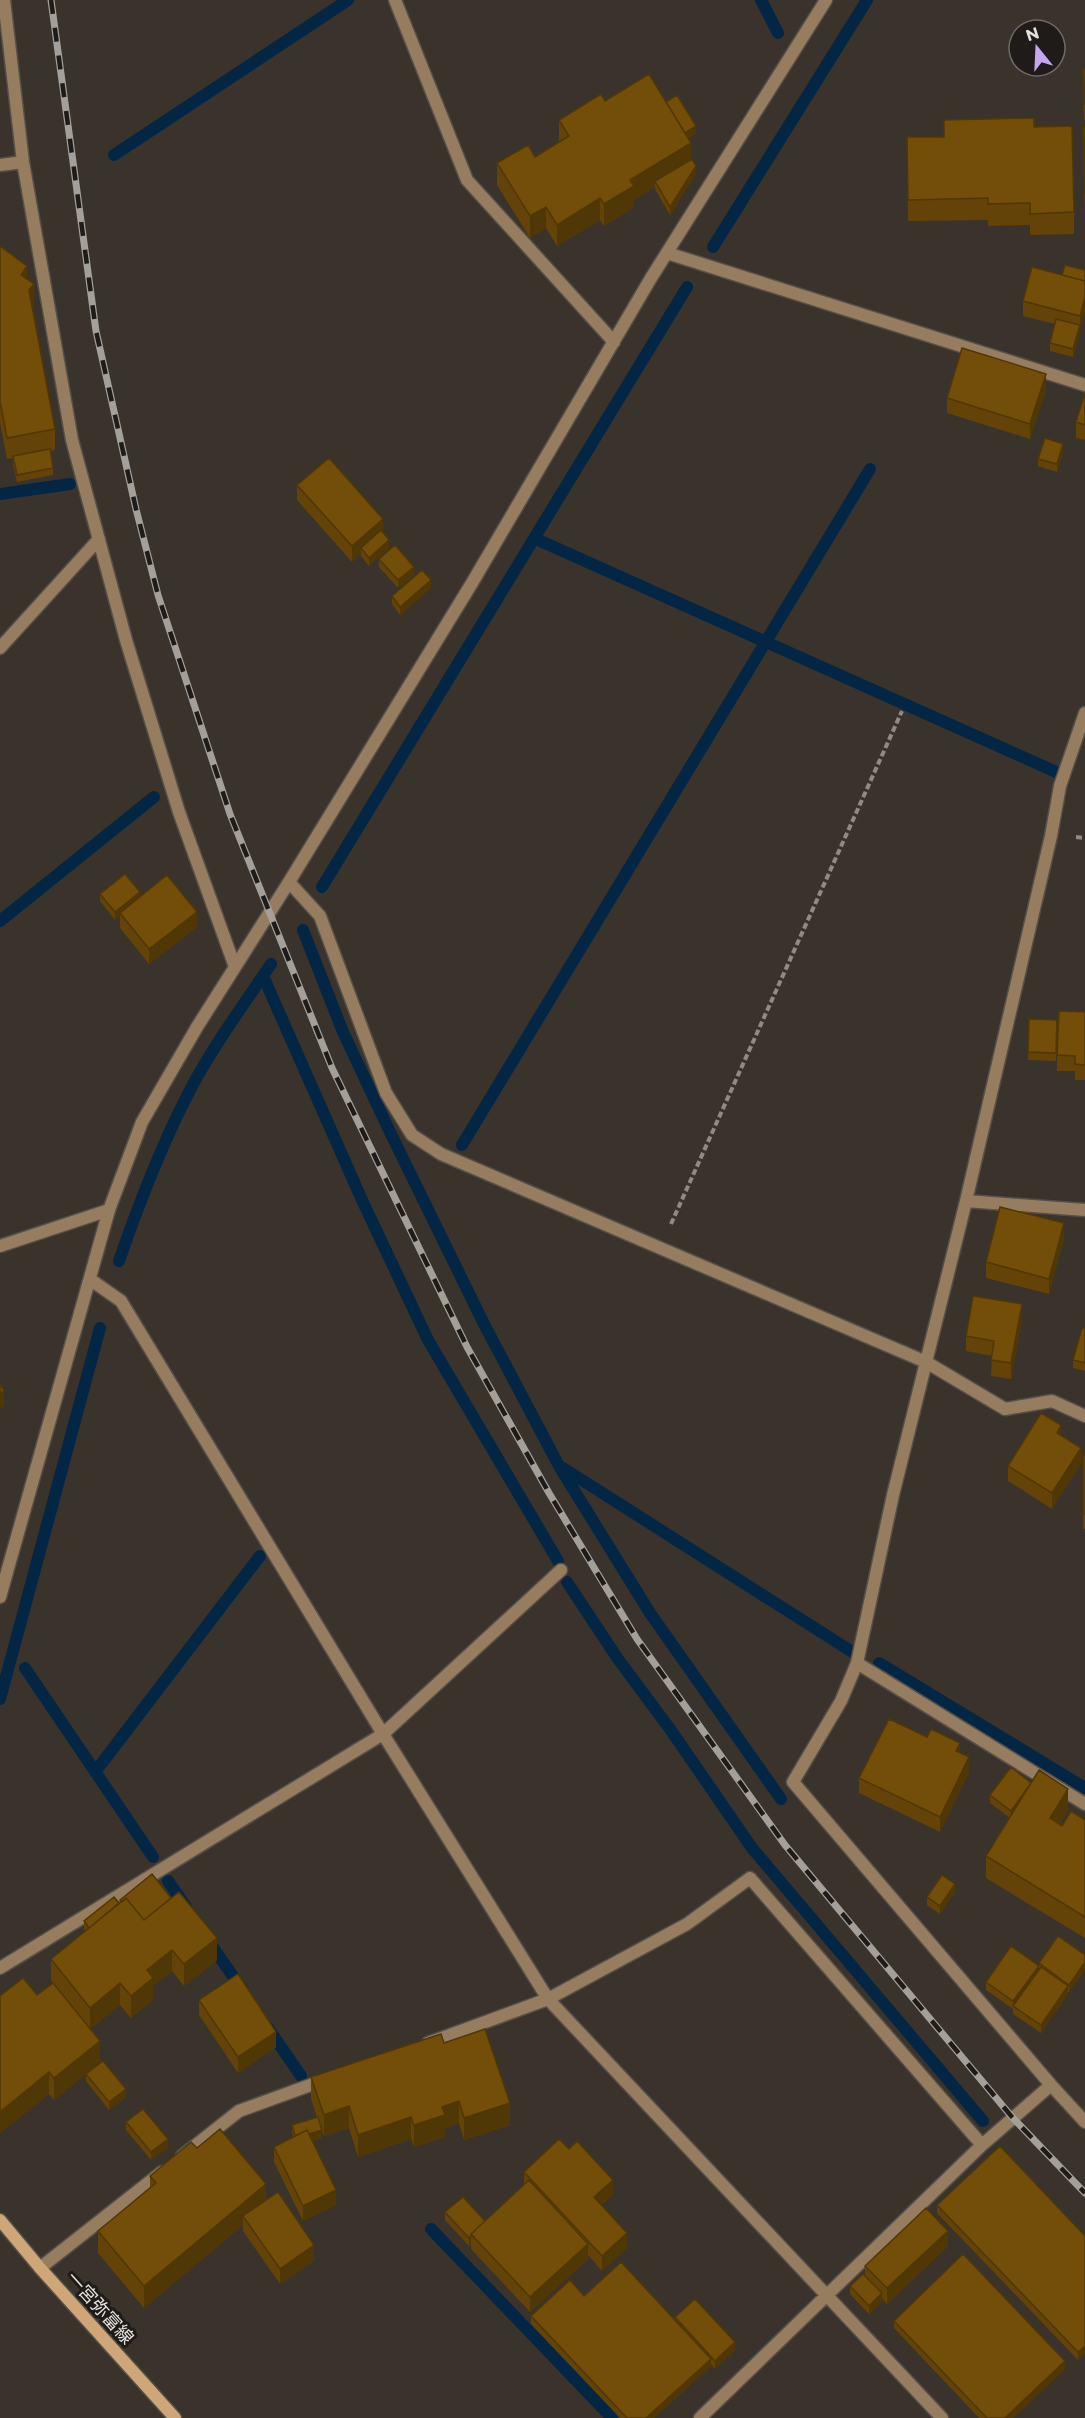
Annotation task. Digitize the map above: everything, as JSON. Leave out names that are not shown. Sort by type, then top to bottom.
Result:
[{"type":"main road","name":"一宮弥富線","points":[[0,2220],[40,2268],[175,2418]]},
{"type":"street","points":[[4,0],[23,162],[72,440],[126,640],[179,812],[235,967]]},
{"type":"street","points":[[395,0],[467,180],[614,342]]},
{"type":"street","points":[[0,1597],[109,1210],[142,1122],[197,1027],[289,882],[472,583],[667,253],[826,0]]},
{"type":"street","points":[[0,165],[23,162]]},
{"type":"street","points":[[667,253],[1085,385]]},
{"type":"street","points":[[0,648],[99,539]]},
{"type":"street","points":[[1083,2117],[1051,2085],[793,1782],[842,1701],[857,1663],[893,1495],[966,1201],[1052,836],[1060,786],[1085,713]]},
{"type":"street","points":[[289,882],[320,916],[386,1093],[412,1135],[441,1154],[926,1362],[1005,1408],[1052,1401],[1085,1416]]},
{"type":"street","points":[[966,1201],[1085,1210]]},
{"type":"street","points":[[0,1246],[109,1210]]},
{"type":"street","points":[[91,1280],[121,1301],[383,1734],[548,1999],[942,2418]]},
{"type":"street","points":[[0,1968],[383,1734],[561,1570]]},
{"type":"street","points":[[857,1663],[1085,1804]]},
{"type":"street","points":[[416,2047],[548,1999],[687,1924],[750,1878],[982,2145]]},
{"type":"street","points":[[40,2268],[239,2111],[339,2075]]},
{"type":"street","points":[[700,2418],[982,2145],[1051,2085]]},
{"type":"path","points":[[661,1247],[902,711]]},
{"type":"building","points":[[1083,69],[1085,69],[1085,104],[1084,104]]},
{"type":"building","points":[[649,74],[691,143],[630,180],[634,186],[604,204],[600,198],[557,225],[546,207],[530,216],[497,163],[528,145],[535,157],[569,136],[559,120],[601,94],[605,101]]},
{"type":"building","points":[[677,95],[696,126],[685,133],[666,102]]},
{"type":"building","points":[[1034,118],[1034,127],[1072,126],[1074,212],[1030,214],[1030,203],[988,204],[988,198],[908,200],[907,137],[944,137],[944,120]]},
{"type":"building","points":[[1083,127],[1085,127],[1085,195]]},
{"type":"building","points":[[692,159],[696,166],[670,207],[655,181]]},
{"type":"building","points":[[0,246],[27,266],[21,275],[34,284],[29,290],[55,429],[7,438],[0,401]]},
{"type":"building","points":[[1065,265],[1085,270],[1085,281],[1062,275]]},
{"type":"building","points":[[1032,267],[1085,281],[1085,297],[1080,316],[1023,301]]},
{"type":"building","points":[[1056,319],[1080,325],[1073,349],[1050,343]]},
{"type":"building","points":[[962,348],[1046,374],[1030,424],[947,398]]},
{"type":"building","points":[[1085,393],[1085,425],[1076,422]]},
{"type":"building","points":[[1045,438],[1063,444],[1057,464],[1038,459]]},
{"type":"building","points":[[50,449],[53,468],[17,475],[13,456]]},
{"type":"building","points":[[329,458],[383,519],[352,546],[297,485]]},
{"type":"building","points":[[381,530],[389,540],[369,558],[361,548]]},
{"type":"building","points":[[395,545],[414,567],[398,580],[379,559]]},
{"type":"building","points":[[422,570],[431,580],[400,607],[392,596]]},
{"type":"building","points":[[125,874],[140,892],[115,912],[100,894]]},
{"type":"building","points":[[167,875],[197,912],[149,949],[120,913]]},
{"type":"building","points":[[1059,1011],[1085,1012],[1085,1065],[1075,1064],[1075,1056],[1057,1055]]},
{"type":"building","points":[[1029,1019],[1057,1020],[1056,1053],[1028,1052]]},
{"type":"building","points":[[1000,1207],[1064,1223],[1049,1279],[986,1262]]},
{"type":"building","points":[[973,1296],[1022,1304],[1011,1363],[991,1360],[994,1341],[966,1336]]},
{"type":"building","points":[[1082,1328],[1085,1329],[1085,1363],[1073,1360]]},
{"type":"building","points":[[1041,1413],[1061,1425],[1057,1433],[1081,1448],[1052,1493],[1008,1466]]},
{"type":"building","points":[[1083,1455],[1085,1455],[1085,1514],[1083,1514]]},
{"type":"building","points":[[889,1719],[927,1737],[931,1729],[960,1743],[956,1751],[969,1757],[940,1817],[859,1778]]},
{"type":"building","points":[[1011,1767],[1031,1783],[1011,1811],[990,1795]]},
{"type":"building","points":[[1039,1770],[1068,1789],[1050,1818],[1062,1826],[1071,1811],[1085,1820],[1085,1917],[986,1856]]},
{"type":"building","points":[[152,1874],[171,1898],[144,1920],[126,1898],[122,1902],[120,1900]]},
{"type":"building","points":[[942,1875],[955,1884],[940,1906],[927,1897]]},
{"type":"building","points":[[179,1892],[217,1938],[184,1964],[172,1950],[147,1970],[153,1978],[131,1996],[120,1983],[90,2008],[51,1959],[126,1898],[144,1920]]},
{"type":"building","points":[[114,1897],[119,1903],[89,1928],[84,1921]]},
{"type":"building","points":[[1058,1936],[1085,1955],[1085,1962],[1069,1985],[1039,1963]]},
{"type":"building","points":[[1011,1946],[1039,1966],[1013,2001],[986,1982]]},
{"type":"building","points":[[1041,1967],[1068,1986],[1041,2025],[1013,2006]]},
{"type":"building","points":[[238,1974],[276,2032],[238,2057],[199,2000]]},
{"type":"building","points":[[23,1978],[37,1995],[53,1983],[100,2041],[54,2078],[49,2072],[0,2112],[0,1996]]},
{"type":"building","points":[[485,2029],[510,2103],[464,2118],[459,2101],[442,2107],[445,2115],[414,2125],[411,2117],[358,2135],[349,2106],[324,2115],[311,2077],[441,2034],[444,2043]]},
{"type":"building","points":[[103,2061],[126,2089],[109,2102],[86,2074]]},
{"type":"building","points":[[143,2109],[168,2139],[151,2152],[126,2122]]},
{"type":"building","points":[[318,2117],[322,2130],[309,2134],[307,2130],[295,2136],[292,2125]]},
{"type":"building","points":[[220,2129],[266,2184],[144,2286],[98,2231],[156,2183],[150,2176],[191,2142],[197,2148]]},
{"type":"building","points":[[307,2130],[336,2190],[303,2206],[274,2147]]},
{"type":"building","points":[[559,2139],[569,2149],[577,2141],[613,2180],[594,2197],[627,2233],[602,2256],[524,2172]]},
{"type":"building","points":[[1000,2146],[1085,2236],[1085,2346],[1078,2352],[937,2205]]},
{"type":"building","points":[[529,2180],[588,2244],[530,2297],[471,2234]]},
{"type":"building","points":[[278,2192],[314,2245],[280,2269],[243,2216]]},
{"type":"building","points":[[463,2197],[485,2221],[469,2238],[445,2212]]},
{"type":"building","points":[[926,2208],[948,2231],[887,2288],[865,2266]]},
{"type":"building","points":[[963,2254],[1065,2361],[1005,2418],[987,2418],[894,2321]]},
{"type":"building","points":[[621,2262],[711,2359],[646,2418],[627,2418],[531,2316],[570,2280],[584,2296]]},
{"type":"building","points":[[863,2274],[882,2293],[869,2306],[850,2286]]},
{"type":"building","points":[[695,2299],[735,2342],[715,2361],[675,2317]]},
{"type":"waterway","points":[[114,155],[348,0]]},
{"type":"waterway","points":[[761,0],[778,33]]},
{"type":"waterway","points":[[713,247],[867,0]]},
{"type":"waterway","points":[[322,887],[687,287]]},
{"type":"waterway","points":[[462,1145],[870,469]]},
{"type":"waterway","points":[[0,494],[70,484]]},
{"type":"waterway","points":[[536,539],[1063,775]]},
{"type":"waterway","points":[[0,921],[154,797]]},
{"type":"waterway","points":[[303,930],[343,1032],[389,1130],[484,1324],[559,1466],[650,1613],[781,1799]]},
{"type":"waterway","points":[[119,1261],[151,1175],[189,1092],[217,1043],[271,964]]},
{"type":"waterway","points":[[263,976],[362,1200],[428,1340],[558,1561]]},
{"type":"waterway","points":[[0,1699],[100,1328]]},
{"type":"waterway","points":[[563,1468],[854,1653]]},
{"type":"waterway","points":[[95,1772],[260,1556]]},
{"type":"waterway","points":[[567,1582],[618,1659],[670,1729],[752,1848],[983,2121]]},
{"type":"waterway","points":[[879,1663],[1085,1788]]},
{"type":"waterway","points":[[25,1668],[153,1857]]},
{"type":"waterway","points":[[168,1881],[186,1907]]},
{"type":"waterway","points":[[207,1939],[242,1989]]},
{"type":"waterway","points":[[268,2028],[301,2076]]},
{"type":"waterway","points":[[431,2229],[612,2418]]},
{"type":"railway","points":[[51,0],[96,331],[158,595],[230,814],[332,1068],[467,1347],[549,1493],[637,1639],[785,1845],[1012,2117],[1085,2193]]}]
